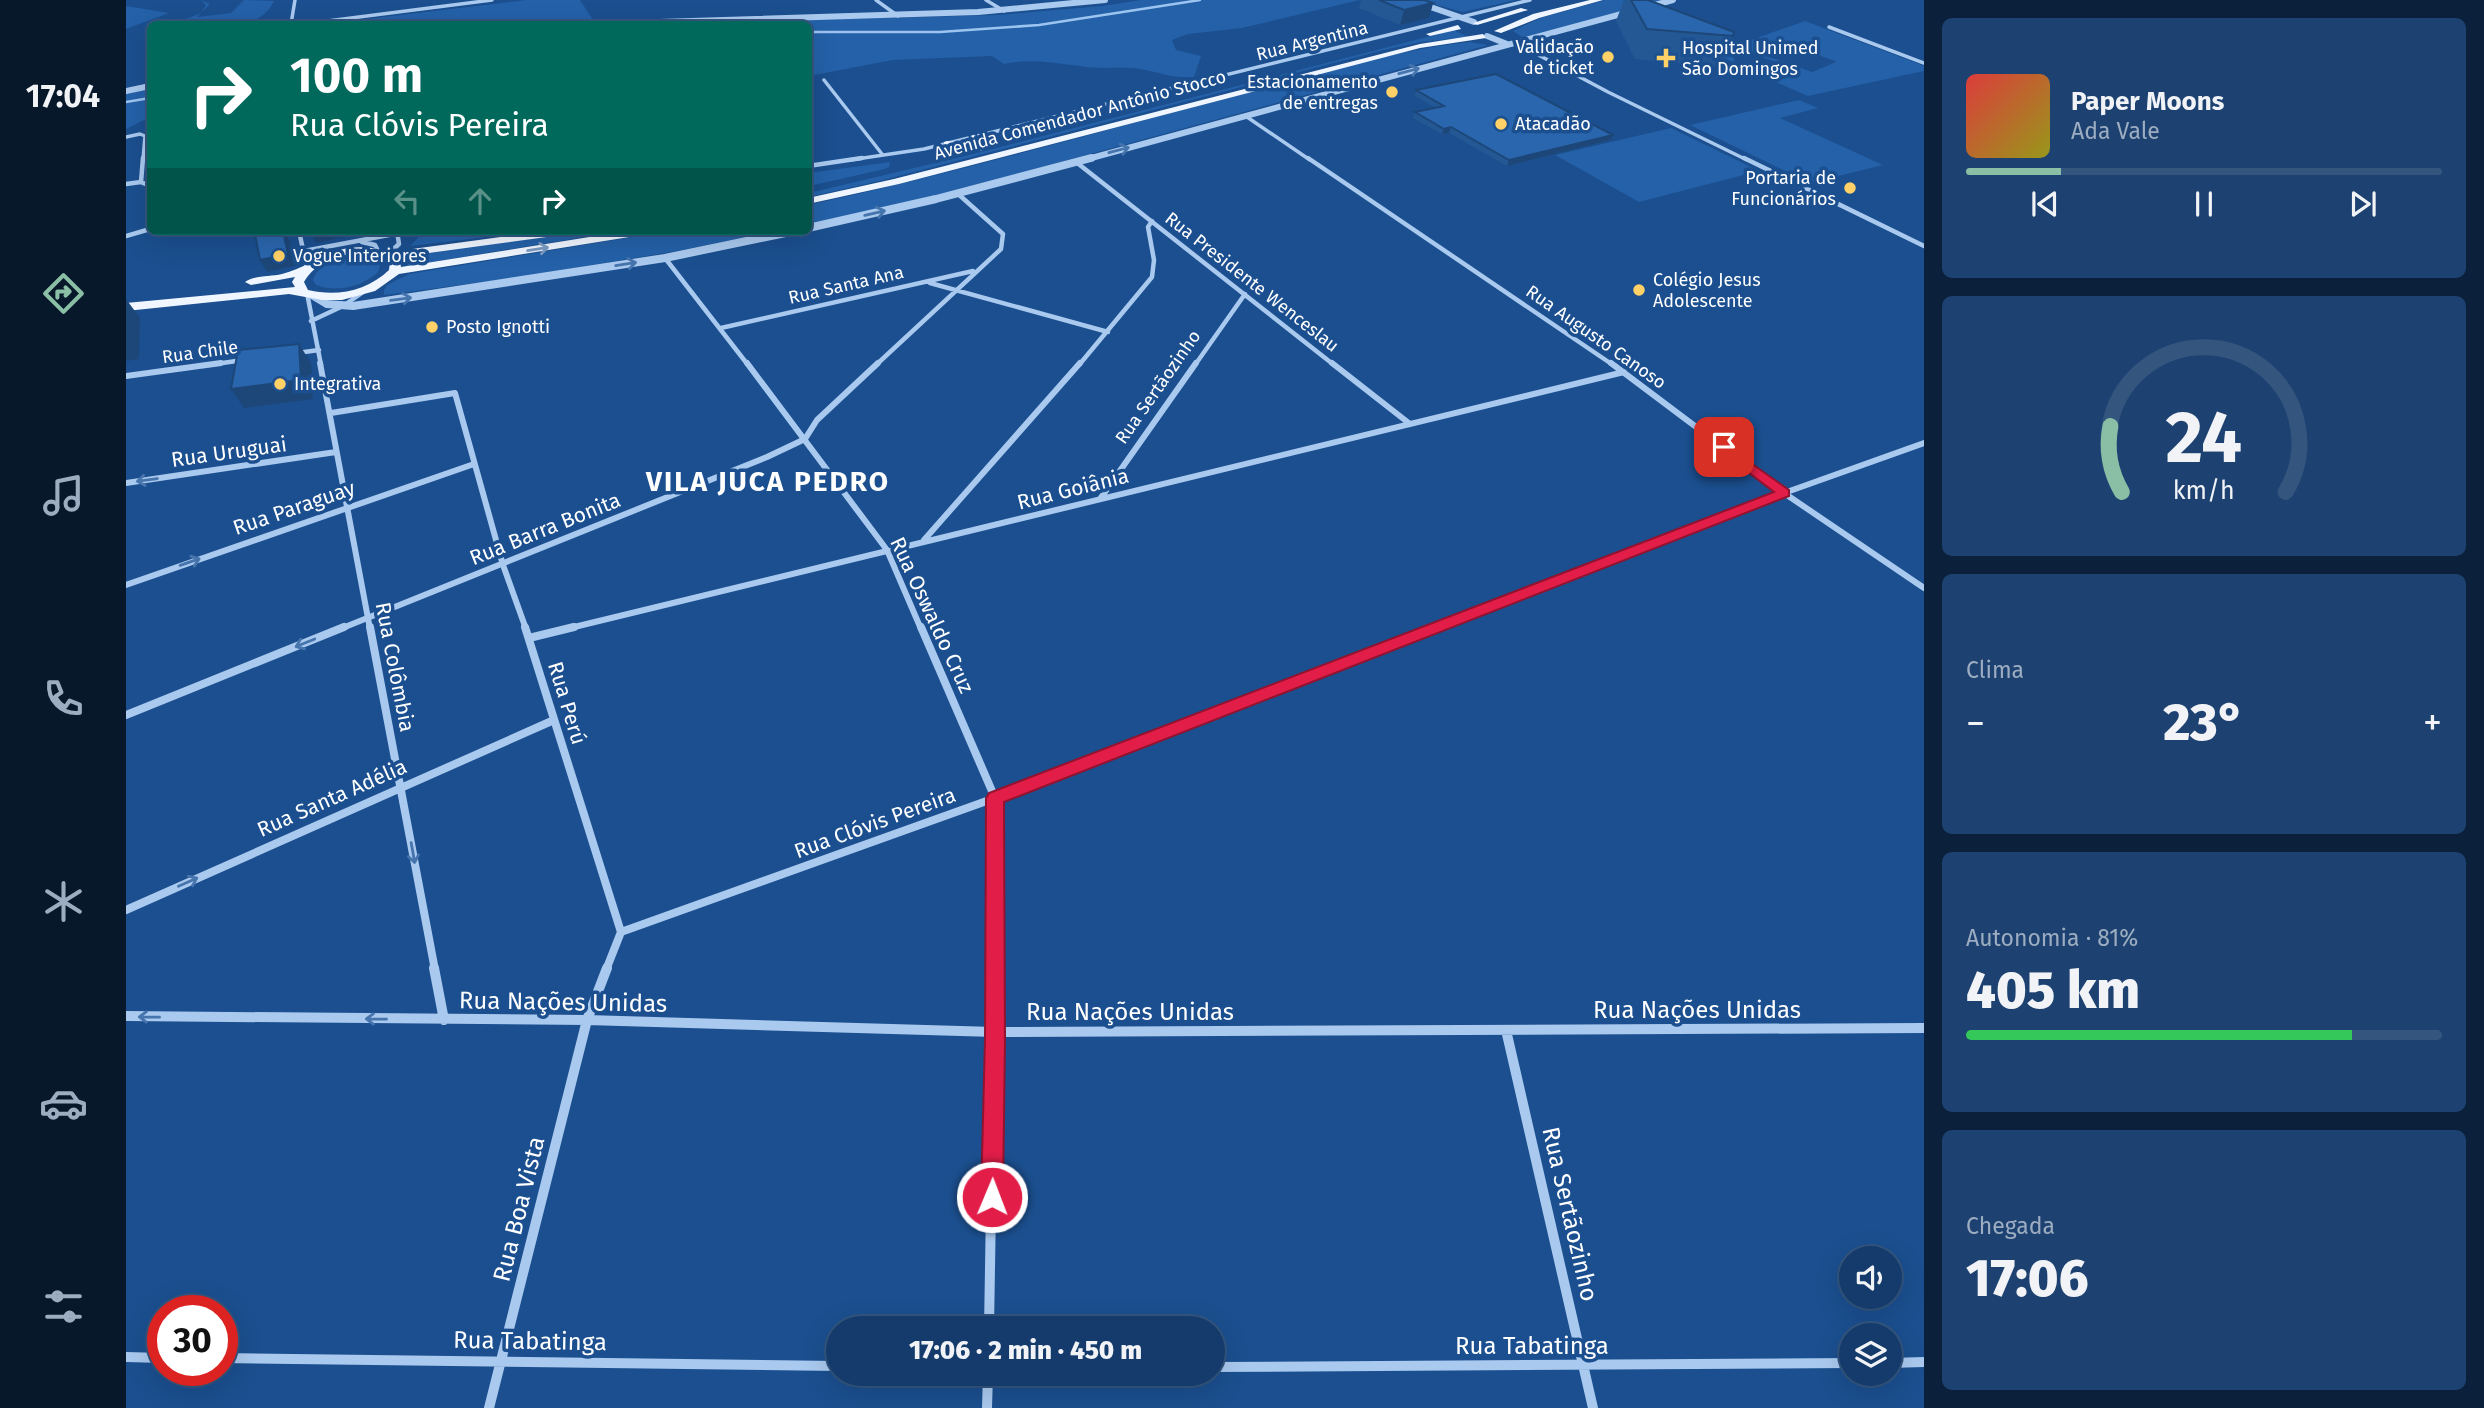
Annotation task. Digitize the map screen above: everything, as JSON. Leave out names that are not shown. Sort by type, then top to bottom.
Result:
[{"type":"main road","points":[[1476,22],[1565,0]]},
{"type":"main road","points":[[1476,22],[1493,26],[1498,31],[1536,16],[1599,0]]},
{"type":"main road","name":"Avenida Comendador Antônio Stocco","points":[[904,168],[1458,23],[1476,22]]},
{"type":"main road","points":[[1458,23],[1467,34],[1485,36]]},
{"type":"main road","name":"Avenida Comendador Antônio Stocco","points":[[812,200],[1408,49],[1485,36],[1498,31]]},
{"type":"main road","points":[[947,144],[982,148]]},
{"type":"main road","points":[[812,189],[891,171]]},
{"type":"main road","points":[[126,296],[264,280],[306,269],[335,255],[358,250],[385,253],[536,235]]},
{"type":"main road","points":[[126,307],[254,292],[333,296],[366,290],[381,283],[395,271],[623,235]]},
{"type":"main road","points":[[385,253],[396,260],[395,271]]},
{"type":"main road","points":[[306,269],[298,282],[307,293]]},
{"type":"street","points":[[292,21],[295,0]]},
{"type":"street","points":[[325,21],[492,0]]},
{"type":"street","points":[[876,0],[899,16]]},
{"type":"street","points":[[986,0],[1004,11]]},
{"type":"street","points":[[654,21],[899,16],[1004,11],[1105,0]]},
{"type":"street","points":[[1410,0],[1458,23]]},
{"type":"street","name":"Rua Argentina","points":[[812,165],[947,144],[1458,23],[1530,0]]},
{"type":"street","points":[[812,227],[957,193],[1247,117],[1673,0]]},
{"type":"street","points":[[1829,27],[1924,63]]},
{"type":"street","points":[[1498,31],[1511,43]]},
{"type":"street","points":[[1485,36],[1511,43],[1924,246]]},
{"type":"street","points":[[824,80],[882,154]]},
{"type":"street","points":[[126,91],[147,87]]},
{"type":"street","name":"Rua Augusto Canoso","points":[[1247,117],[1624,372],[1784,493],[1924,588]]},
{"type":"street","points":[[126,137],[140,134],[145,136],[141,182]]},
{"type":"street","name":"Rua Presidente Wenceslau","points":[[1076,162],[1410,424]]},
{"type":"street","points":[[126,184],[141,182],[147,185]]},
{"type":"street","name":"Rua Barra Bonita","points":[[126,715],[503,565],[805,439],[817,420],[1001,249],[1003,234],[957,193]]},
{"type":"street","points":[[924,541],[1108,332],[1152,277],[1154,260],[1149,228],[1152,222]]},
{"type":"street","points":[[126,236],[147,230]]},
{"type":"street","points":[[300,235],[306,269]]},
{"type":"street","points":[[304,251],[384,235]]},
{"type":"street","points":[[356,241],[375,245],[385,253],[399,244],[398,235]]},
{"type":"street","points":[[307,293],[320,302],[344,306],[665,258],[776,235]]},
{"type":"street","name":"Rua Oswaldo Cruz","points":[[665,258],[722,328],[887,550],[995,798]]},
{"type":"street","name":"Rua Santa Ana","points":[[722,328],[978,270]]},
{"type":"street","points":[[919,284],[935,283],[953,291],[1108,332]]},
{"type":"street","points":[[311,321],[344,306],[366,290]]},
{"type":"street","name":"Rua Colômbia","points":[[307,293],[444,1020]]},
{"type":"street","name":"Rua Sertãozinho","points":[[1100,499],[1245,295]]},
{"type":"street","points":[[292,354],[319,350]]},
{"type":"street","name":"Rua Chile","points":[[126,376],[250,359]]},
{"type":"street","name":"Rua Goiânia","points":[[529,638],[1624,372]]},
{"type":"street","name":"Rua Perú","points":[[331,413],[455,393],[503,565],[529,638],[621,932]]},
{"type":"street","name":"Rua Clóvis Pereira","points":[[621,932],[995,798],[1784,493],[1924,443]]},
{"type":"street","name":"Rua Uruguai","points":[[126,483],[336,452]]},
{"type":"street","name":"Rua Paraguay","points":[[126,585],[474,464]]},
{"type":"street","name":"Rua Santa Adélia","points":[[126,910],[554,720]]},
{"type":"street","points":[[989,1316],[995,1032],[995,798]]},
{"type":"street","points":[[587,1020],[621,932]]},
{"type":"street","name":"Rua Nações Unidas","points":[[126,1016],[587,1020],[995,1032],[1924,1028]]},
{"type":"street","name":"Rua Boa Vista","points":[[489,1408],[503,1362],[587,1020]]},
{"type":"street","name":"Rua Sertãozinho","points":[[1506,1030],[1593,1408]]},
{"type":"street","points":[[126,1357],[147,1358]]},
{"type":"street","name":"Rua Tabatinga","points":[[238,1358],[826,1366]]},
{"type":"street","points":[[1902,1363],[1924,1362]]},
{"type":"street","name":"Rua Tabatinga","points":[[1225,1367],[1584,1367],[1839,1363]]},
{"type":"street","points":[[987,1408],[988,1386]]},
{"type":"shaded area","points":[[244,0],[274,1],[256,20],[181,21],[201,13],[197,17],[231,13]]},
{"type":"shaded area","points":[[526,0],[580,0],[593,20],[582,21],[349,21]]},
{"type":"shaded area","points":[[1141,0],[1360,0],[1242,28],[1188,34],[1172,40],[1176,50],[1201,56],[1194,77],[1133,68],[1095,68],[1052,62],[1004,64],[992,56],[893,60],[812,75],[812,21],[763,21],[998,15]]},
{"type":"shaded area","points":[[1419,0],[1516,0],[1463,12]]},
{"type":"shaded area","points":[[1605,0],[1665,0],[1529,36],[1522,37],[1513,31],[1540,18]]},
{"type":"shaded area","points":[[126,6],[169,13],[147,21],[126,29]]},
{"type":"shaded area","points":[[1805,21],[1924,66],[1924,71],[1808,96],[1776,82],[1801,71],[1747,52],[1733,57],[1735,63],[1713,53]],"holes":[[[1778,41],[1835,61],[1812,72],[1755,52]]]},
{"type":"shaded area","points":[[1454,30],[1468,37],[1421,42],[1384,50],[812,196],[812,192],[977,153]]},
{"type":"shaded area","points":[[1470,42],[1488,45],[937,196],[812,223],[812,204],[971,166],[1354,64]]},
{"type":"shaded area","points":[[147,90],[147,118],[126,129],[126,94]]},
{"type":"shaded area","points":[[1799,100],[1818,108],[1780,118],[1883,165],[1810,183],[1690,125]]},
{"type":"shaded area","points":[[1671,128],[1759,171],[1639,202],[1555,155]]},
{"type":"shaded area","points":[[890,162],[885,169],[812,185],[812,173]]},
{"type":"shaded area","points":[[421,235],[504,235],[410,246]]},
{"type":"shaded area","points":[[562,235],[596,235],[407,266],[408,254]]},
{"type":"shaded area","points":[[644,235],[755,235],[677,251],[506,279],[384,295],[387,285],[409,274]]},
{"type":"shaded area","points":[[357,257],[376,261],[380,266],[378,272],[357,285],[341,288],[316,285],[313,280],[325,266]]},
{"type":"building","points":[[1379,0],[1424,0],[1433,3],[1404,10]]},
{"type":"building","points":[[1631,0],[1648,0],[1734,32],[1733,36],[1647,29]]},
{"type":"building","name":"Atacadão","points":[[1496,74],[1613,135],[1509,160],[1451,127],[1444,129],[1415,112],[1444,106],[1416,90]]},
{"type":"building","points":[[255,235],[284,235],[288,254],[260,260]]},
{"type":"building","points":[[299,344],[301,380],[231,389],[238,350]]},
{"type":"waterway","points":[[812,32],[940,32],[1039,25],[1200,0]]},
{"type":"waterway","points":[[126,102],[147,98]]},
{"type":"place","name":"Validação de ticket","points":[[1608,57]]},
{"type":"place","name":"Hospital Unimed São Domingos","points":[[1666,58]]},
{"type":"place","name":"Estacionamento de entregas","points":[[1392,92]]},
{"type":"place","name":"Atacadão","points":[[1501,124]]},
{"type":"place","name":"Portaria de Funcionários","points":[[1850,188]]},
{"type":"place","name":"Vogue Interiores","points":[[279,256]]},
{"type":"place","name":"Colégio Jesus Adolescente","points":[[1639,290]]},
{"type":"place","name":"Posto Ignotti","points":[[432,327]]},
{"type":"place","name":"Integrativa","points":[[280,384]]},
{"type":"district","name":"VILA JUCA PEDRO","points":[[768,481]]},
{"type":"route","points":[[992,1197],[995,798],[1784,493],[1724,447]]}]
